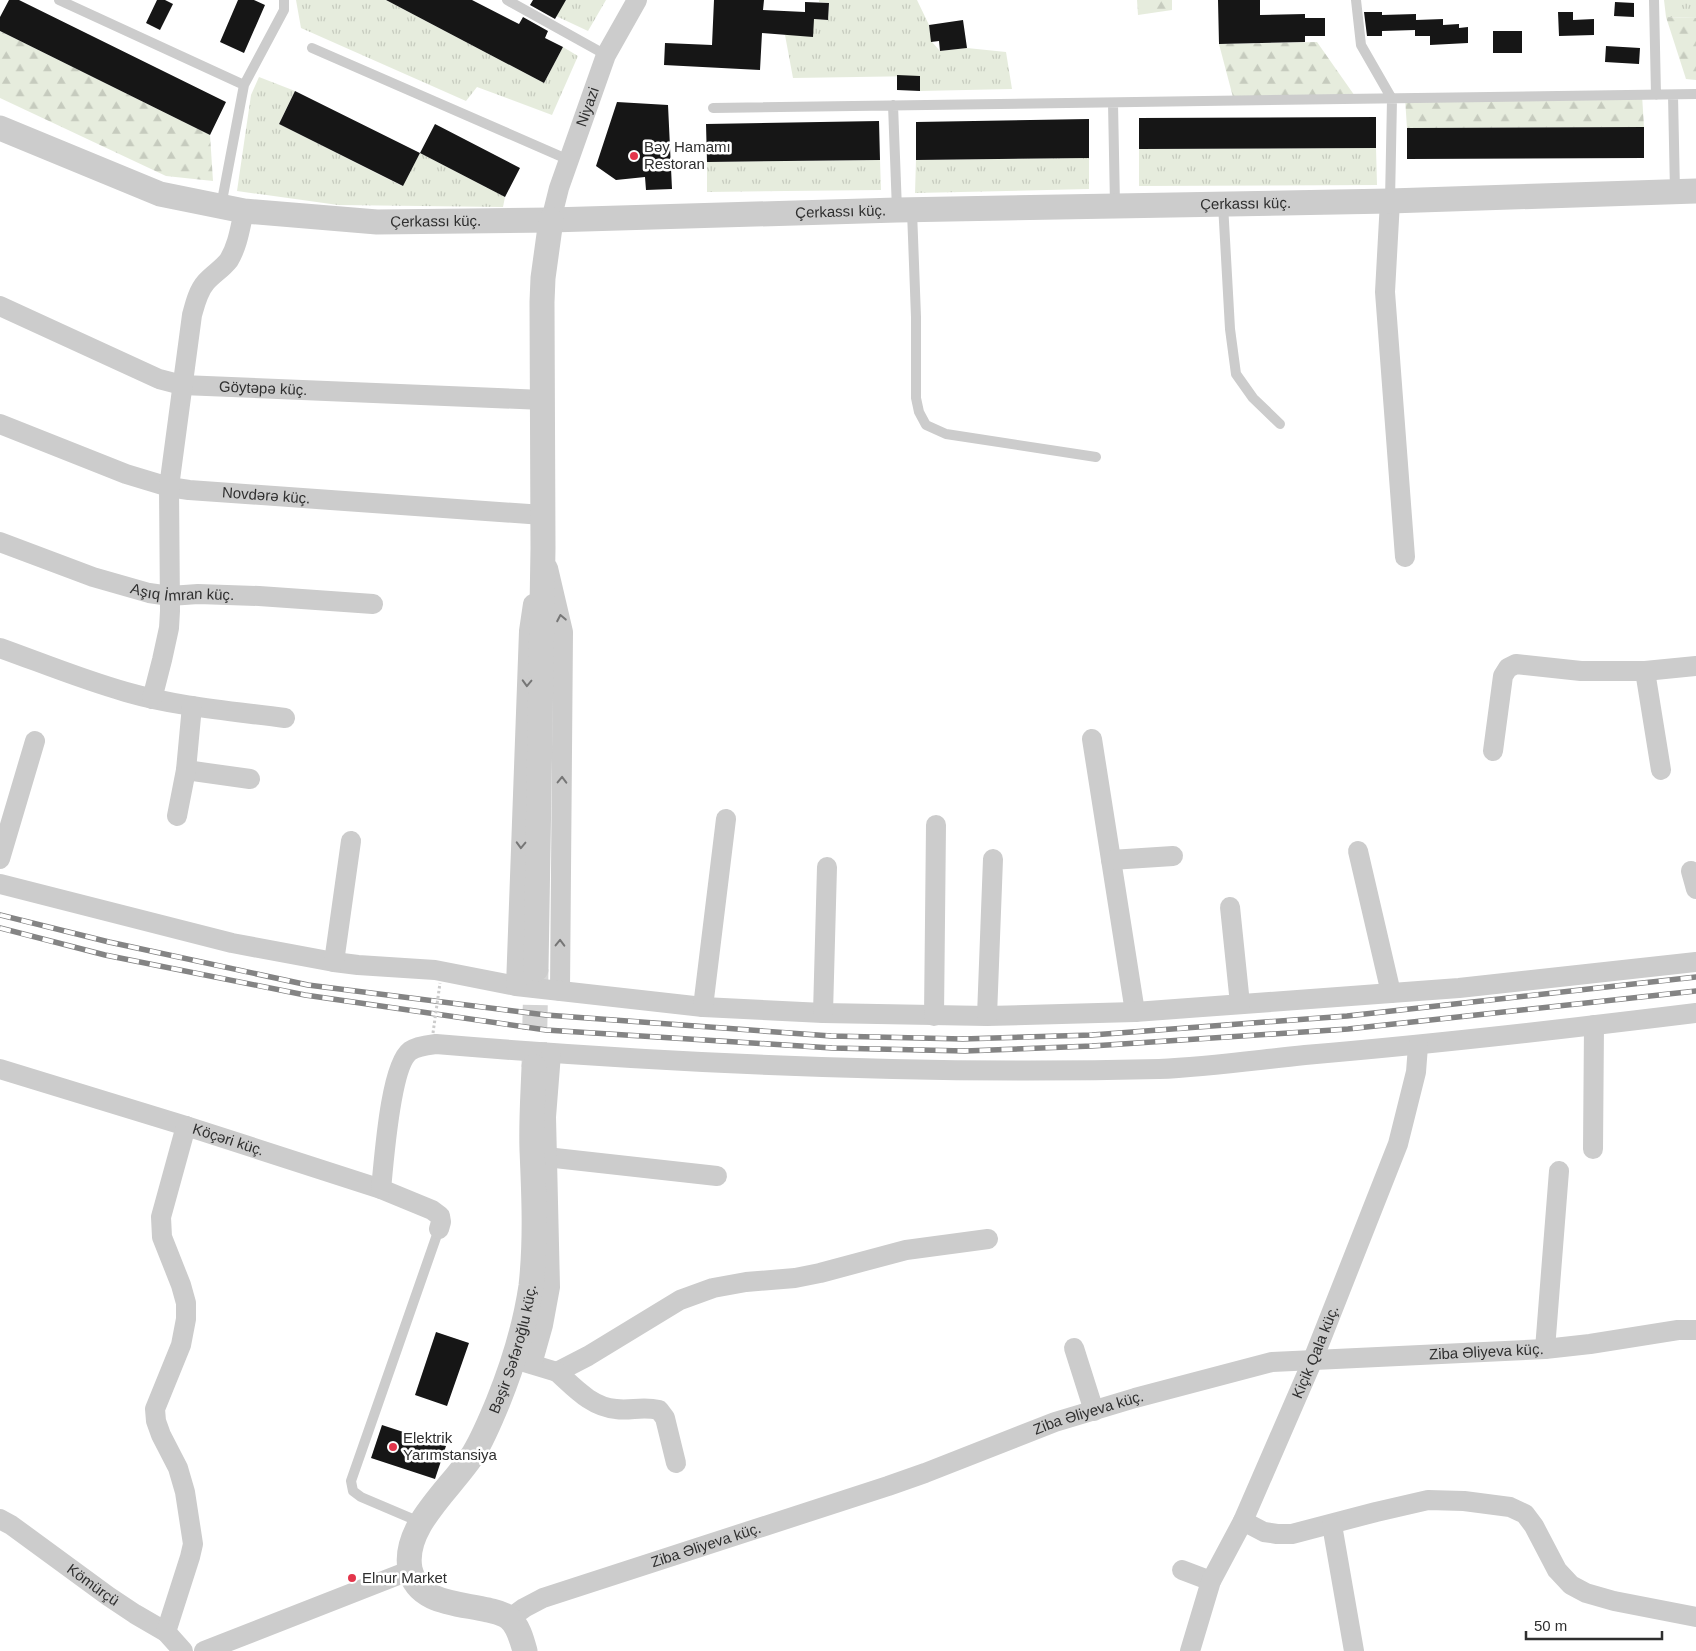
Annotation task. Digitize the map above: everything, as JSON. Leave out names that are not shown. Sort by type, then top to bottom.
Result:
[{"type":"street","name":"Niyazi","points":[[551,220],[569,160],[606,55],[637,0]]},
{"type":"street","name":"Çerkassı küç.","points":[[0,128],[139,187],[160,194],[232,209],[377,222],[551,220],[1685,191]]},
{"type":"street","points":[[1390,200],[1385,292],[1405,557]]},
{"type":"street","points":[[152,699],[169,628],[170,487],[192,315],[199,293],[205,282],[229,260],[237,244],[232,209]]},
{"type":"street","points":[[536,969],[544,548],[543,278],[551,220]]},
{"type":"street","name":"Göytəpə küç.","points":[[0,306],[159,379],[182,385],[543,400]]},
{"type":"street","name":"Novdərə küç.","points":[[0,424],[126,474],[170,487],[189,490],[543,515]]},
{"type":"street","name":"Aşıq İmran küç.","points":[[0,542],[93,577],[148,593],[170,596],[198,594],[260,596],[373,604]]},
{"type":"street","points":[[516,986],[529,632],[544,548]]},
{"type":"street","points":[[544,548],[563,632],[560,991]]},
{"type":"street","points":[[0,648],[88,680],[152,699],[285,718]]},
{"type":"street","points":[[1493,751],[1503,676],[1508,668],[1516,664],[1581,671],[1645,671],[1696,666]]},
{"type":"street","points":[[1645,671],[1661,770]]},
{"type":"street","points":[[177,816],[186,770],[192,706]]},
{"type":"street","points":[[1092,740],[1135,1012]]},
{"type":"street","points":[[0,859],[35,741]]},
{"type":"street","points":[[186,770],[250,779]]},
{"type":"street","points":[[703,1007],[726,819]]},
{"type":"street","points":[[934,1016],[936,826]]},
{"type":"street","points":[[334,962],[351,841]]},
{"type":"street","points":[[1358,852],[1391,993]]},
{"type":"street","points":[[1111,860],[1173,856]]},
{"type":"street","points":[[988,1016],[993,860]]},
{"type":"street","points":[[823,1013],[827,867]]},
{"type":"street","points":[[0,884],[232,943],[334,962],[435,970],[516,986],[703,1007],[823,1013],[988,1016],[1135,1012],[1459,988],[1696,962]]},
{"type":"street","points":[[1230,907],[1240,1004]]},
{"type":"street","points":[[381,1189],[394,1091],[403,1058],[411,1050],[436,1044],[543,1060],[970,1070],[1162,1069],[1418,1046],[1696,1013]]},
{"type":"street","points":[[1593,1149],[1594,1026]]},
{"type":"street","name":"Kiçik Qala küç.","points":[[1190,1651],[1211,1581],[1243,1521],[1312,1362],[1398,1144],[1416,1072],[1418,1046]]},
{"type":"street","points":[[543,1060],[550,1287],[543,1325],[523,1362],[557,1372],[590,1401],[616,1409],[646,1408],[659,1410],[665,1418],[676,1463]]},
{"type":"street","name":"Bəşir Səfəroğlu küç.","points":[[411,1570],[409,1556],[411,1543],[421,1522],[475,1451],[498,1403],[523,1362],[527,1306],[533,1264],[534,1189],[532,1117],[543,1060]]},
{"type":"street","name":"Köçəri küç.","points":[[0,1069],[186,1126],[381,1189],[432,1210],[440,1216],[439,1229]]},
{"type":"street","points":[[166,1632],[193,1544],[186,1492],[178,1468],[161,1436],[156,1421],[155,1409],[181,1345],[186,1319],[186,1303],[162,1237],[161,1218],[186,1126]]},
{"type":"street","points":[[546,1157],[717,1176]]},
{"type":"street","points":[[1545,1349],[1559,1171]]},
{"type":"street","points":[[557,1372],[588,1356],[680,1300],[713,1288],[746,1282],[795,1278],[906,1250],[988,1239]]},
{"type":"street","name":"Ziba Əliyeva küç.","points":[[510,1618],[543,1598],[925,1474],[1055,1422],[1135,1398],[1255,1366],[1272,1362],[1312,1362],[1545,1349],[1678,1330],[1696,1330]]},
{"type":"street","points":[[1074,1348],[1094,1411]]},
{"type":"street","points":[[1243,1521],[1264,1532],[1292,1534],[1428,1500],[1464,1501],[1510,1507],[1525,1514],[1534,1526],[1557,1570],[1571,1586],[1586,1593],[1614,1601],[1696,1617]]},
{"type":"street","name":"Kömürçü","points":[[0,1519],[108,1596],[166,1632],[183,1651]]},
{"type":"street","points":[[1332,1525],[1354,1651]]},
{"type":"street","points":[[204,1651],[411,1570],[414,1580],[420,1588],[431,1596],[441,1600],[501,1613],[510,1618],[518,1631],[525,1651]]},
{"type":"street","points":[[1182,1570],[1211,1581]]},
{"type":"lane","points":[[59,0],[244,85]]},
{"type":"lane","points":[[232,209],[244,85],[284,10],[284,0]]},
{"type":"lane","points":[[507,0],[606,55]]},
{"type":"lane","points":[[1356,0],[1361,45],[1392,99],[1390,200]]},
{"type":"lane","points":[[1654,0],[1656,95]]},
{"type":"lane","points":[[312,48],[569,160]]},
{"type":"lane","points":[[713,108],[1696,94]]},
{"type":"lane","points":[[1673,95],[1685,191]]},
{"type":"lane","points":[[1113,102],[1115,206]]},
{"type":"lane","points":[[893,105],[916,317],[916,398],[919,412],[926,425],[946,434],[1096,457]]},
{"type":"lane","points":[[1223,203],[1230,329],[1236,374],[1253,398],[1280,424]]},
{"type":"lane","points":[[421,1522],[361,1497],[352,1491],[351,1481],[439,1229]]},
{"type":"path","points":[[432,1033],[440,982]]},
{"type":"green space","points":[[296,0],[386,0],[544,83],[563,47],[578,56],[552,115],[477,87],[466,101],[301,28]]},
{"type":"green space","points":[[566,0],[606,0],[588,31],[556,16]]},
{"type":"green space","points":[[819,0],[917,0],[929,25],[932,42],[940,51],[967,48],[1006,52],[1012,89],[920,91],[920,76],[793,78],[785,35],[814,19],[828,20],[829,3],[819,2]]},
{"type":"green space","points":[[1137,0],[1172,0],[1172,10],[1138,15]]},
{"type":"green space","points":[[1664,0],[1696,0],[1696,18],[1666,17]]},
{"type":"green space","points":[[1666,17],[1696,18],[1696,80],[1686,79]]},
{"type":"green space","points":[[0,31],[210,135],[213,181],[166,176],[0,98]]},
{"type":"green space","points":[[1317,42],[1357,99],[1234,101],[1219,44]]},
{"type":"green space","points":[[259,77],[295,91],[279,124],[402,186],[420,153],[505,197],[503,207],[338,205],[237,191],[251,95]]},
{"type":"green space","points":[[1642,95],[1644,127],[1407,128],[1405,98]]},
{"type":"green space","points":[[1376,148],[1377,185],[1139,186],[1139,149]]},
{"type":"green space","points":[[1089,158],[1089,189],[915,193],[916,160]]},
{"type":"green space","points":[[880,160],[881,190],[707,192],[707,162]]},
{"type":"building","points":[[9,0],[19,0],[226,102],[210,135],[0,31],[0,17]]},
{"type":"building","points":[[157,0],[165,0],[173,4],[160,30],[146,23]]},
{"type":"building","points":[[238,0],[254,0],[265,5],[244,53],[220,42]]},
{"type":"building","points":[[386,0],[472,0],[519,24],[523,17],[548,31],[545,38],[563,47],[544,83]]},
{"type":"building","points":[[533,0],[566,0],[555,19],[530,5]]},
{"type":"building","points":[[714,0],[764,0],[763,10],[805,12],[805,2],[829,3],[828,20],[814,19],[813,37],[762,33],[760,70],[664,65],[665,43],[712,45]]},
{"type":"building","points":[[1218,0],[1260,0],[1260,15],[1305,14],[1305,18],[1325,18],[1325,36],[1305,36],[1305,42],[1219,44]]},
{"type":"building","points":[[1615,2],[1634,3],[1634,17],[1614,16]]},
{"type":"building","points":[[1364,12],[1382,12],[1382,15],[1416,14],[1416,20],[1443,19],[1443,25],[1459,24],[1459,28],[1468,27],[1468,43],[1430,45],[1430,36],[1415,36],[1415,30],[1382,31],[1382,36],[1367,36]]},
{"type":"building","points":[[1558,12],[1573,12],[1573,20],[1594,19],[1594,35],[1559,36]]},
{"type":"building","points":[[963,20],[967,48],[940,51],[939,41],[931,42],[929,25]]},
{"type":"building","points":[[1493,31],[1522,31],[1522,53],[1493,53]]},
{"type":"building","points":[[1606,46],[1640,48],[1639,64],[1605,62]]},
{"type":"building","points":[[897,75],[920,76],[920,91],[897,90]]},
{"type":"building","points":[[295,91],[420,153],[403,186],[279,124]]},
{"type":"building","points":[[617,102],[668,105],[672,189],[646,190],[645,177],[616,180],[596,166]]},
{"type":"building","points":[[1376,117],[1376,148],[1139,149],[1139,118]]},
{"type":"building","points":[[1089,119],[1089,158],[916,160],[916,122]]},
{"type":"building","points":[[879,121],[880,160],[707,162],[706,124]]},
{"type":"building","points":[[435,124],[520,168],[505,197],[420,153]]},
{"type":"building","points":[[1644,127],[1644,158],[1407,159],[1407,128]]},
{"type":"building","points":[[436,1332],[469,1343],[447,1406],[415,1395]]},
{"type":"building","points":[[382,1425],[446,1446],[435,1479],[371,1458]]},
{"type":"tunnel","points":[[534,1067],[536,969]]},
{"type":"railway","points":[[0,915],[109,942],[308,985],[546,1015],[831,1036],[963,1039],[1092,1035],[1347,1016],[1696,977]]},
{"type":"railway","points":[[0,928],[105,955],[305,995],[546,1030],[832,1048],[965,1051],[1092,1046],[1348,1029],[1696,991]]},
{"type":"place","name":"Bәy Hamamı Restoran","points":[[634,156]]},
{"type":"place","name":"Elektrik Yarımstansiya","points":[[393,1447]]},
{"type":"place","name":"Elnur Market","points":[[352,1578]]}]
